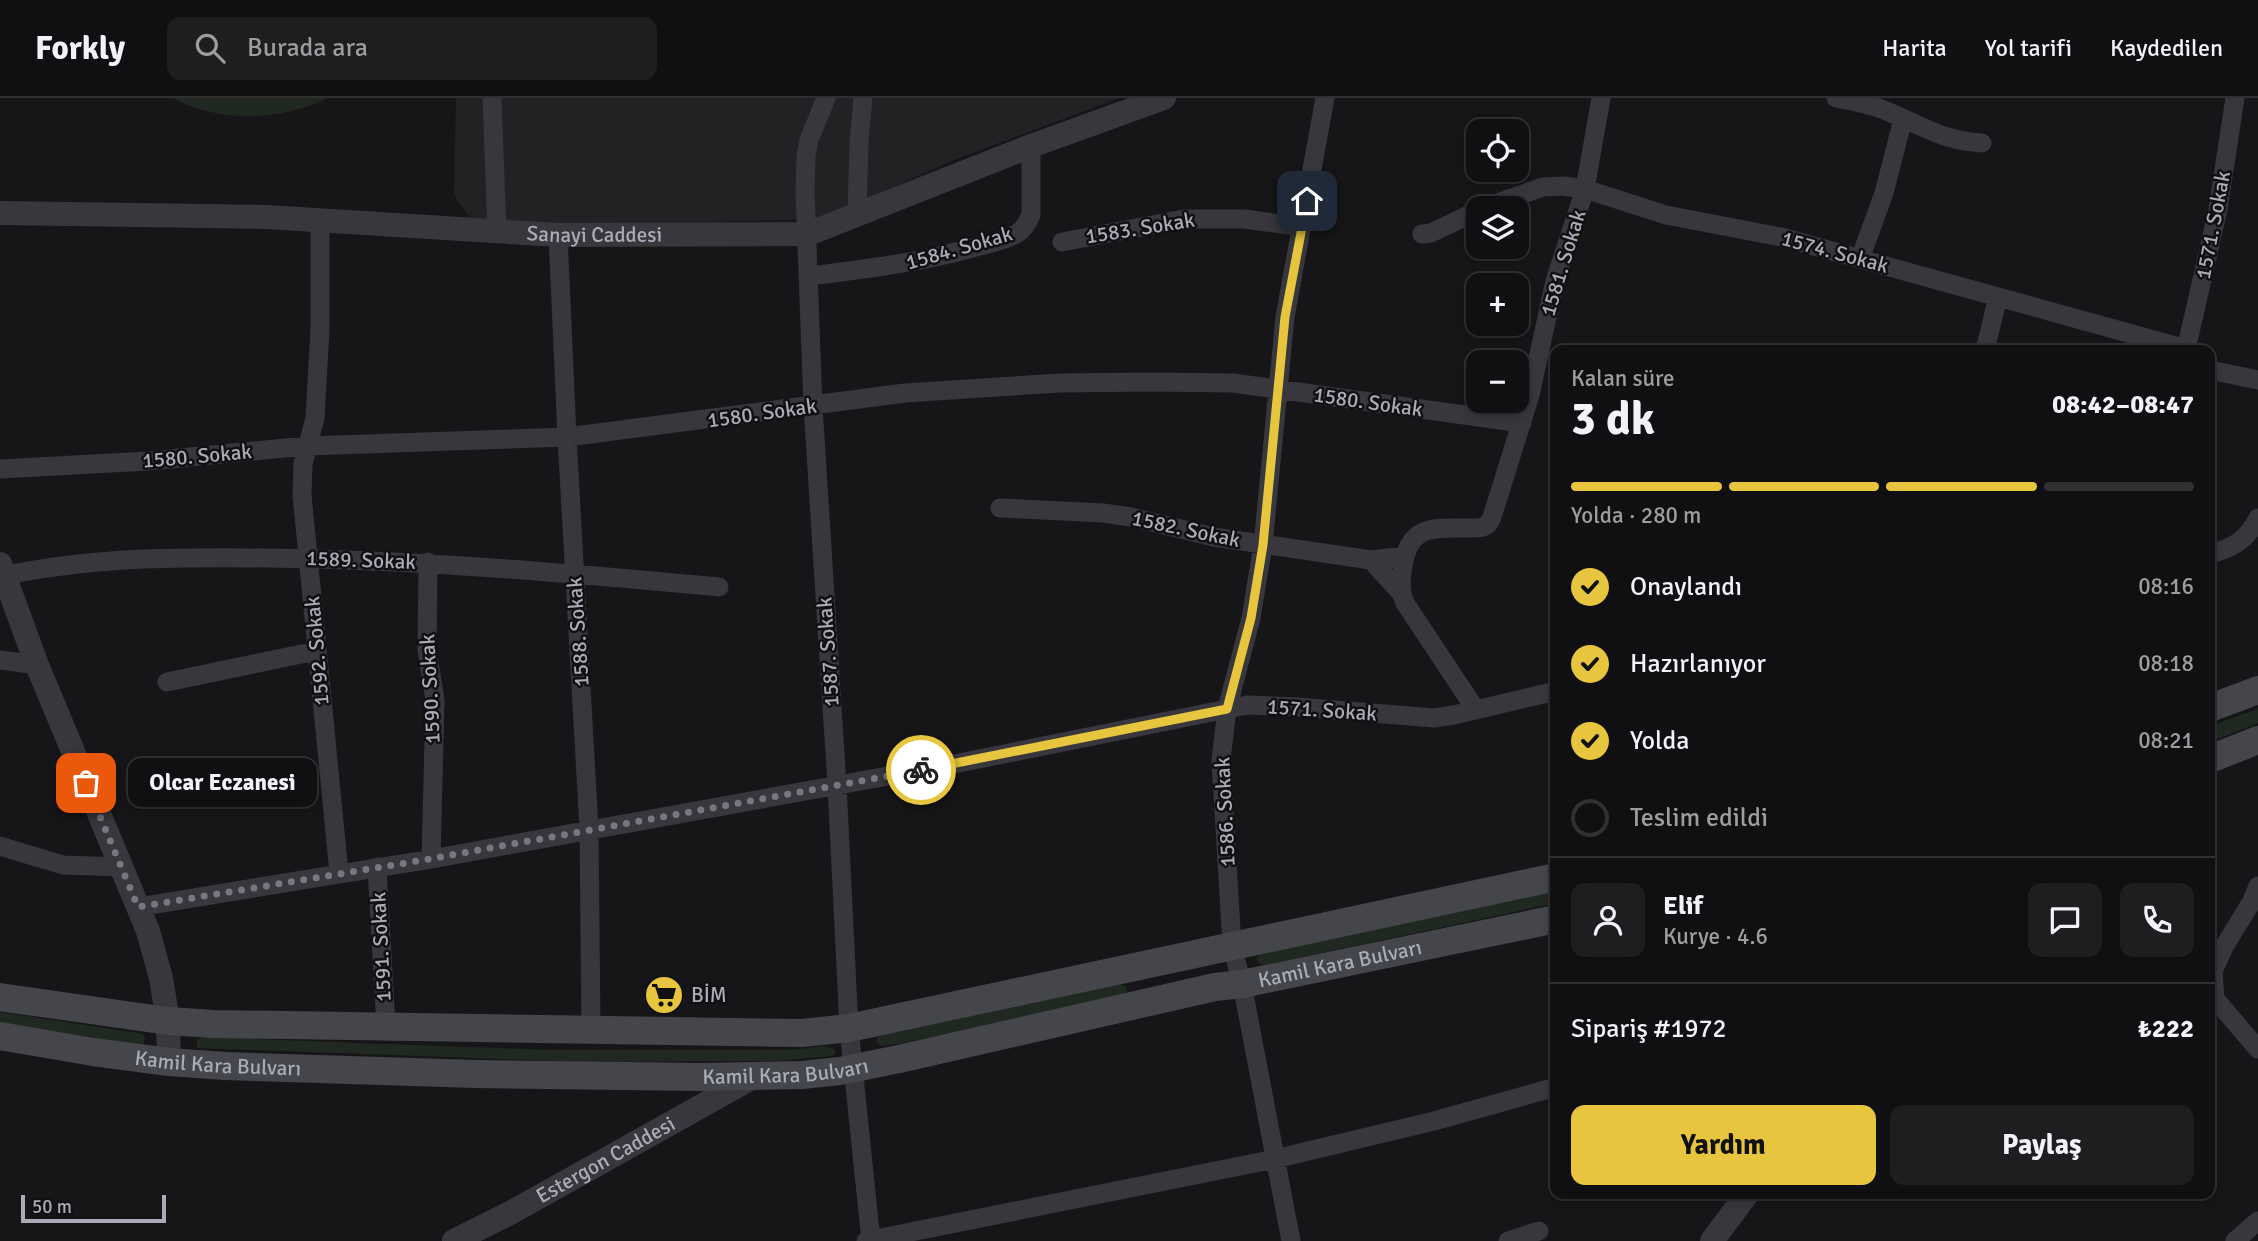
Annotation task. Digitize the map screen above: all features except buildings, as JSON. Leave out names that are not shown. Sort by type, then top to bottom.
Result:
[{"type":"main road","points":[[2215,706],[2258,690]]},
{"type":"main road","points":[[2215,758],[2251,749]]},
{"type":"main road","name":"Kamil Kara Bulvarı","points":[[0,997],[168,1021],[786,1034],[849,1028],[1550,878]]},
{"type":"main road","name":"Kamil Kara Bulvarı","points":[[0,1036],[93,1052],[225,1066],[476,1074],[802,1075],[852,1069],[1215,987],[1242,984],[1550,920]]},
{"type":"street","points":[[492,98],[497,232]]},
{"type":"street","name":"1587. Sokak","points":[[826,98],[813,126],[806,155],[813,406],[849,1028],[869,1241]]},
{"type":"street","points":[[857,215],[863,98]]},
{"type":"street","name":"Sanayi Caddesi","points":[[0,213],[146,214],[320,220],[558,234],[808,234],[1031,146],[1164,98]]},
{"type":"street","name":"1586. Sokak","points":[[1291,1241],[1242,984],[1232,946],[1221,760],[1227,709],[1251,618],[1263,545],[1285,317],[1325,98]]},
{"type":"street","name":"1581. Sokak","points":[[1405,556],[1409,543],[1426,530],[1479,528],[1488,524],[1493,514],[1530,395],[1555,281],[1586,189],[1601,98]]},
{"type":"street","points":[[1836,98],[1871,106],[1952,139],[1982,143]]},
{"type":"street","name":"1571. Sokak","points":[[2187,345],[2218,209],[2235,98]]},
{"type":"street","points":[[1860,259],[1884,194],[1903,119]]},
{"type":"street","name":"1584. Sokak","points":[[810,276],[937,258],[1019,233],[1027,225],[1031,215],[1031,146]]},
{"type":"street","name":"1574. Sokak","points":[[1518,196],[1543,187],[1586,189],[1666,215],[1781,237],[2168,345]]},
{"type":"street","name":"1574. Sokak","points":[[1422,234],[1431,233],[1466,216]]},
{"type":"street","name":"1583. Sokak","points":[[1062,242],[1184,219],[1245,219],[1301,227]]},
{"type":"street","name":"1592. Sokak","points":[[320,220],[322,271],[315,418],[303,464],[302,495],[339,873]]},
{"type":"street","name":"1588. Sokak","points":[[558,234],[589,829],[592,1031]]},
{"type":"street","points":[[1986,345],[1998,297]]},
{"type":"street","points":[[2215,371],[2258,379]]},
{"type":"street","name":"1580. Sokak","points":[[0,468],[148,461],[307,446],[567,437],[905,393],[1059,383],[1219,383],[1277,388],[1332,398],[1522,423]]},
{"type":"street","name":"1582. Sokak","points":[[1000,508],[1103,513],[1263,545],[1371,560],[1405,556]]},
{"type":"street","points":[[2215,553],[2240,543],[2258,518]]},
{"type":"street","points":[[1401,593],[1405,556]]},
{"type":"street","name":"1589. Sokak","points":[[2,570],[121,559],[309,558],[428,562],[719,587]]},
{"type":"street","points":[[1371,560],[1401,593],[1476,710]]},
{"type":"street","name":"1590. Sokak","points":[[428,562],[427,650],[435,700],[430,859]]},
{"type":"street","points":[[2,570],[37,664],[155,952],[168,1021],[169,1062]]},
{"type":"street","points":[[167,682],[316,651]]},
{"type":"street","points":[[0,660],[37,664]]},
{"type":"street","name":"1571. Sokak","points":[[138,907],[430,859],[949,765],[1247,705],[1434,718],[1550,692]]},
{"type":"street","points":[[0,846],[63,864],[122,867]]},
{"type":"street","name":"1591. Sokak","points":[[377,867],[386,1026]]},
{"type":"street","points":[[2215,967],[2258,886]]},
{"type":"street","points":[[2215,999],[2258,1049]]},
{"type":"street","name":"Estergon Caddesi","points":[[457,1240],[755,1076]]},
{"type":"street","points":[[869,1241],[1275,1159],[1434,1121],[1550,1089]]},
{"type":"street","points":[[1712,1241],[1743,1199]]},
{"type":"street","points":[[2235,1241],[2258,1221]]},
{"type":"street","points":[[1508,1241],[1539,1231]]},
{"type":"shaded area","points":[[173,98],[328,98],[291,111],[250,116],[209,112]]},
{"type":"shaded area","points":[[456,98],[1119,98],[954,160],[821,219],[541,226],[473,222],[454,195]]},
{"type":"shaded area","points":[[2258,709],[2258,723],[2215,740],[2215,724]]},
{"type":"shaded area","points":[[1550,892],[1550,904],[1265,965],[1256,959],[1261,954]]},
{"type":"shaded area","points":[[1119,984],[1126,986],[1127,992],[1118,998],[897,1044],[881,1046],[876,1042],[878,1037],[884,1035]]},
{"type":"shaded area","points":[[0,1012],[138,1033],[145,1039],[140,1045],[0,1024]]},
{"type":"shaded area","points":[[202,1037],[552,1050],[790,1050],[824,1046],[835,1049],[835,1054],[779,1061],[585,1062],[197,1048],[197,1040]]},
{"type":"way so far","points":[[86,783],[138,907],[430,859],[921,770]]},
{"type":"place","name":"Olcar Eczanesi","points":[[86,783]]},
{"type":"place","name":"BİM","points":[[664,995]]},
{"type":"route","points":[[921,770],[1227,709],[1251,618],[1263,545],[1285,317],[1307,201]]}]
